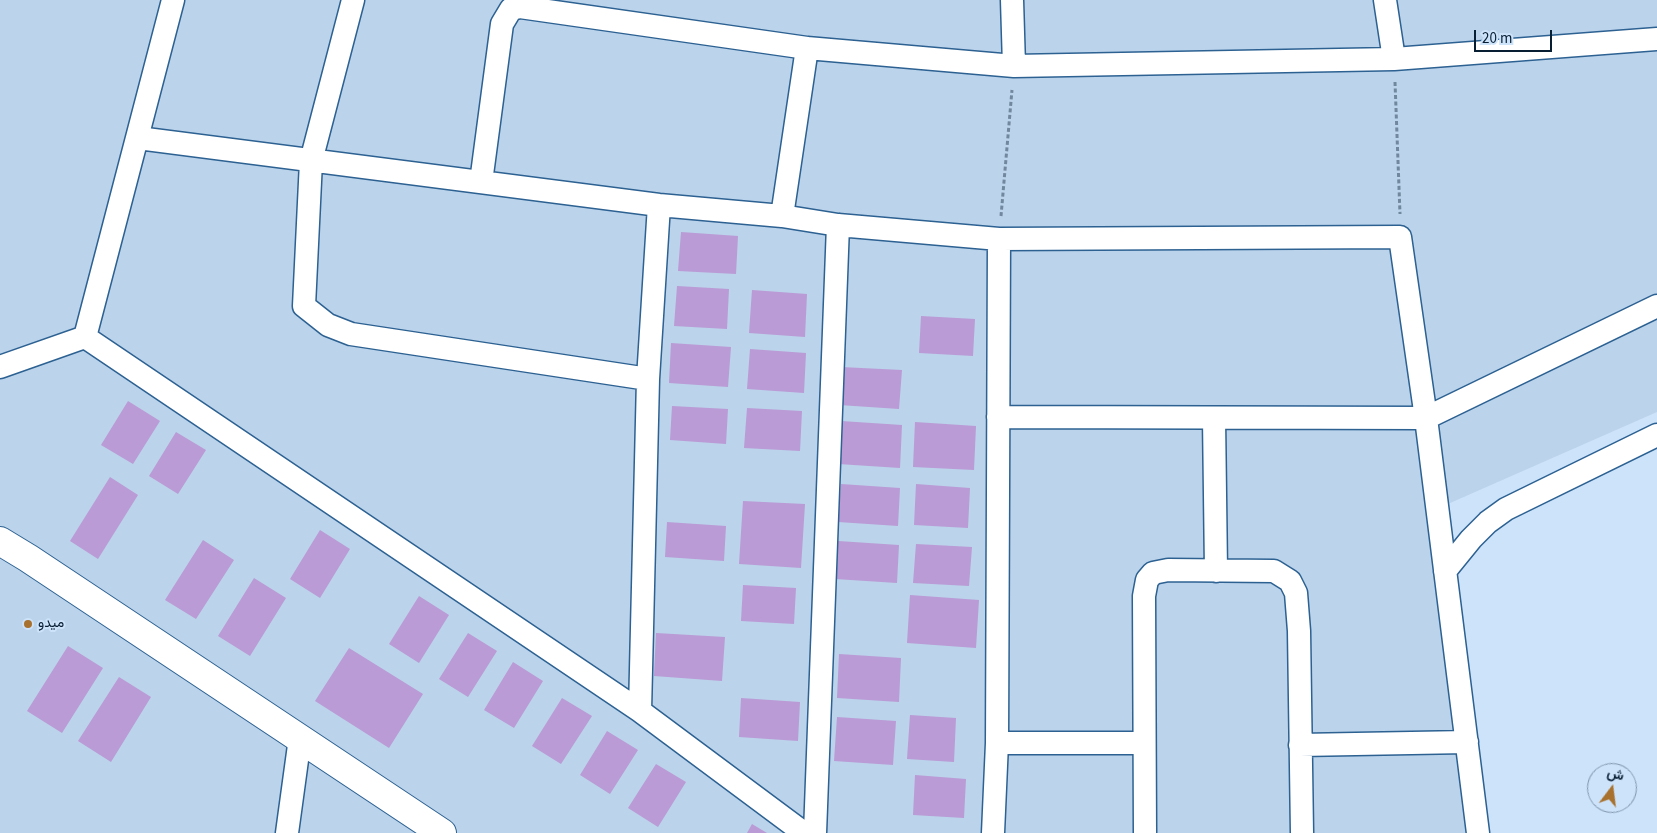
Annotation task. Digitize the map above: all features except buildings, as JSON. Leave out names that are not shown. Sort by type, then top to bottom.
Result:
[{"type":"street","points":[[85,337],[173,0]]},
{"type":"street","points":[[353,0],[311,161],[304,306],[317,318],[351,334],[648,379]]},
{"type":"street","points":[[1012,0],[1014,66]]},
{"type":"street","points":[[1385,0],[1394,59]]},
{"type":"street","points":[[481,182],[502,24],[511,9],[520,7],[532,7],[807,48],[1014,66],[1394,59],[1657,39]]},
{"type":"street","points":[[782,216],[807,48]]},
{"type":"street","points":[[138,138],[659,205],[782,216],[838,225],[1000,239],[1400,237],[1426,418],[1478,833]]},
{"type":"street","points":[[640,711],[648,379],[659,205]]},
{"type":"street","points":[[815,833],[838,225]]},
{"type":"street","points":[[993,833],[997,743],[1000,239]]},
{"type":"street","points":[[998,418],[1426,418],[1657,306]]},
{"type":"street","points":[[0,367],[85,337]]},
{"type":"street","points":[[85,337],[640,711],[804,833]]},
{"type":"street","points":[[1214,418],[1216,571]]},
{"type":"street","points":[[1445,571],[1471,539],[1488,522],[1506,509],[1657,435]]},
{"type":"street","points":[[0,541],[442,833]]},
{"type":"street","points":[[1145,833],[1143,743],[1144,596],[1147,580],[1153,573],[1168,570],[1274,571],[1282,574],[1293,587],[1296,593],[1299,631],[1302,833]]},
{"type":"street","points":[[287,833],[300,738]]},
{"type":"street","points":[[1300,745],[1467,742]]},
{"type":"street","points":[[997,743],[1143,743]]},
{"type":"path","points":[[1394,59],[1400,237]]},
{"type":"path","points":[[1000,239],[1014,66]]},
{"type":"shaded area","points":[[0,0],[1657,0],[1657,412],[1441,507],[1475,833],[0,833]]},
{"type":"place","name":"ميدو","points":[[28,624]]}]
